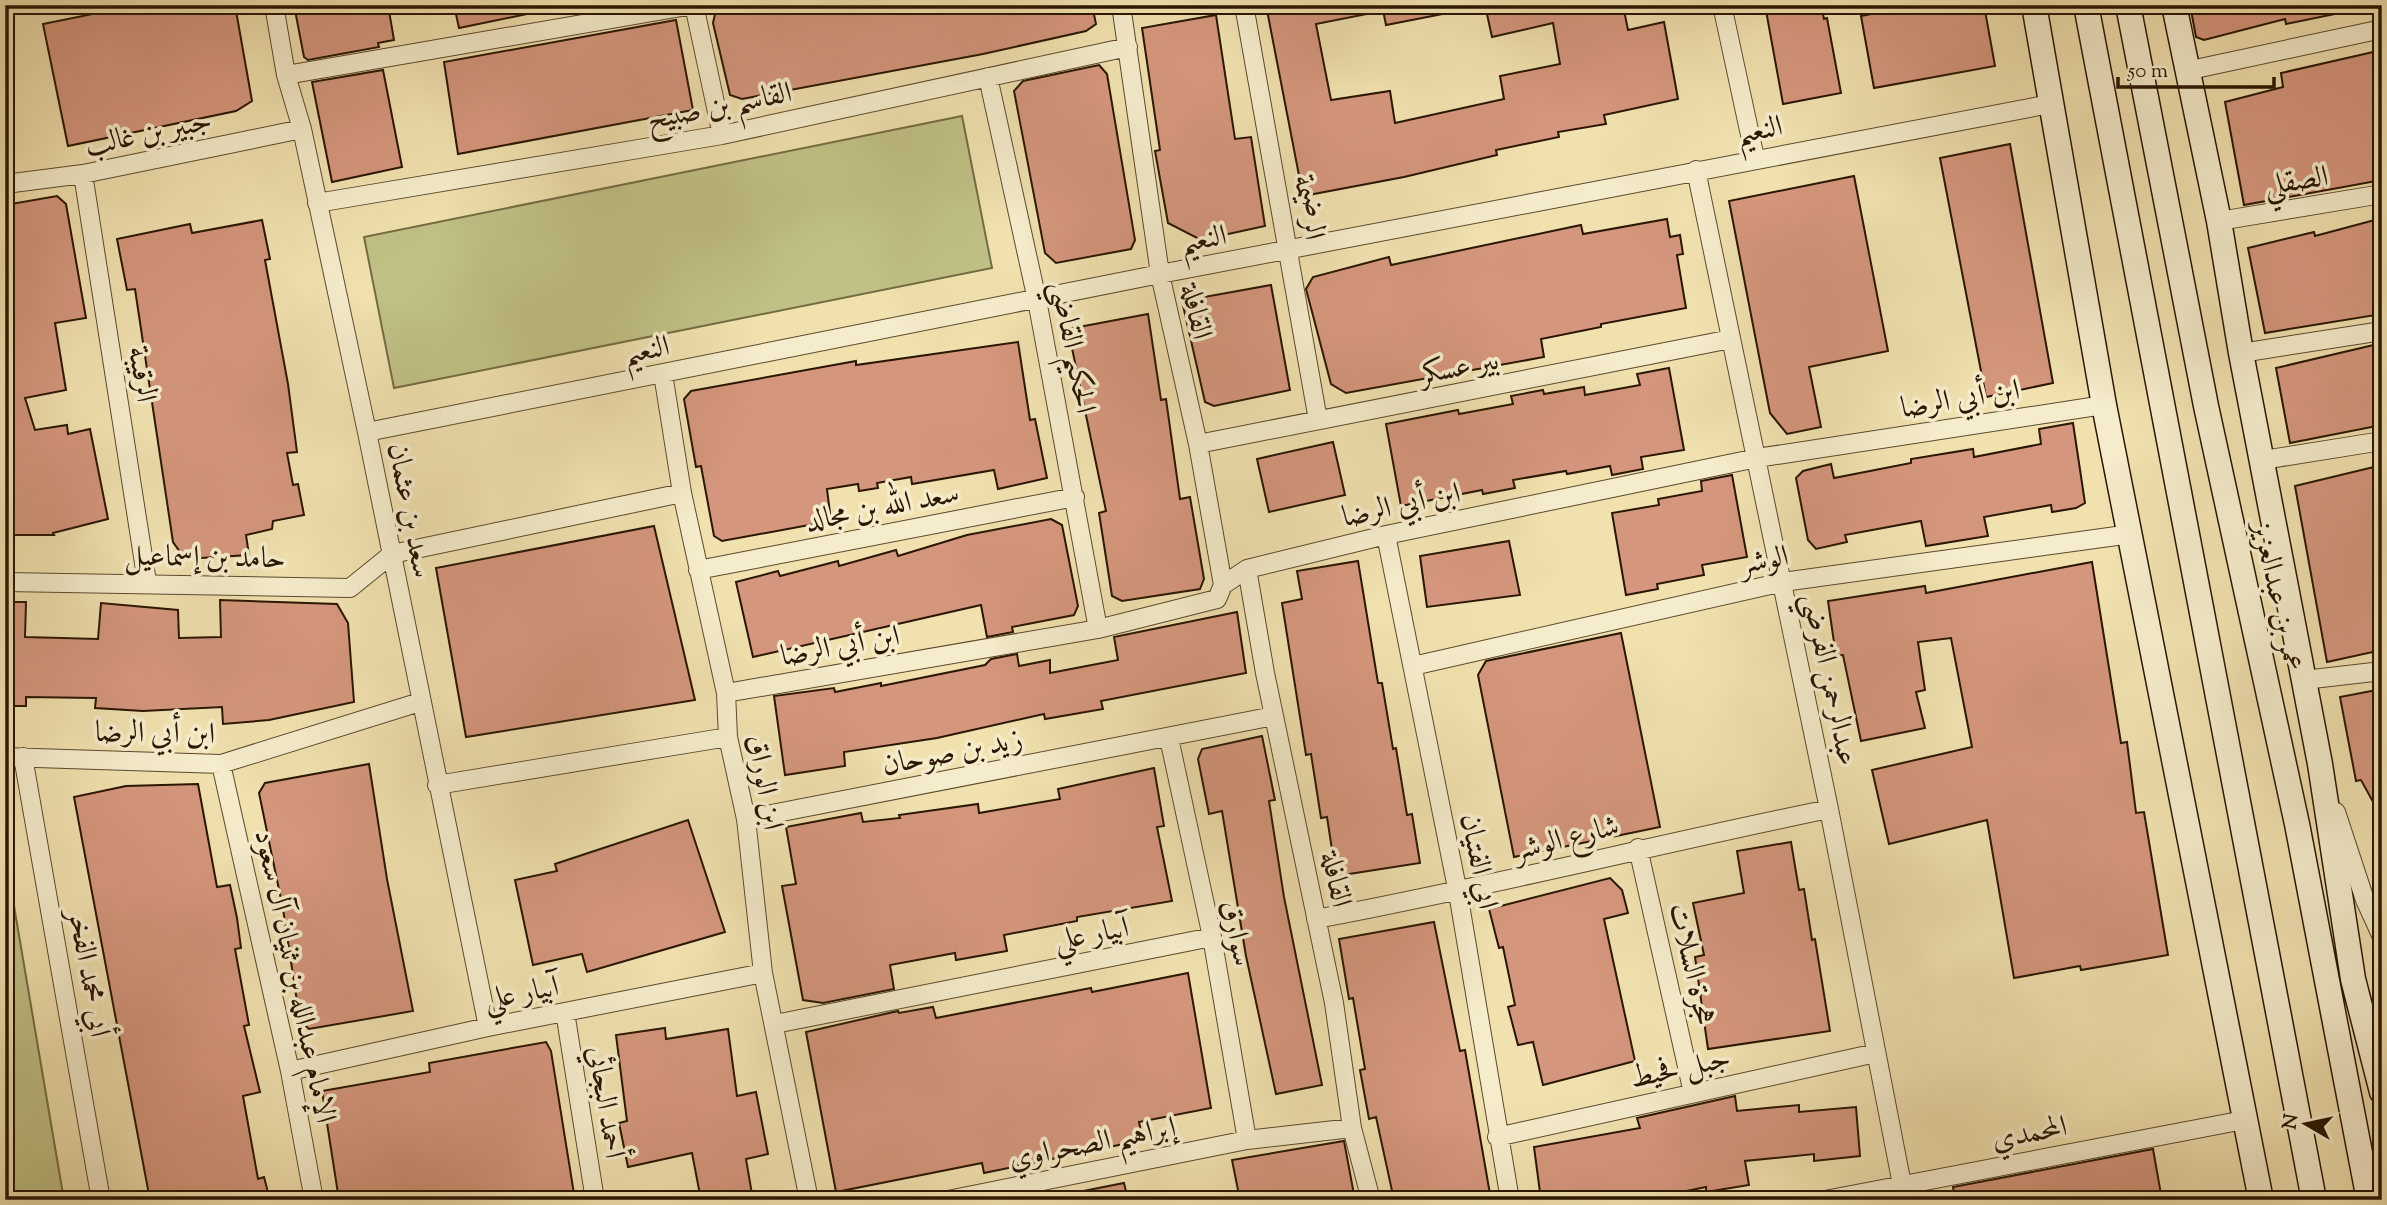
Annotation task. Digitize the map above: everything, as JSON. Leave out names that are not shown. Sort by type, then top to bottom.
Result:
[{"type":"main road","points":[[2034,5],[2104,405],[2261,1200]]},
{"type":"main road","points":[[2086,5],[2314,1200]]},
{"type":"main road","name":"عمر بن عبدالعزيز","points":[[2128,5],[2206,406],[2297,824],[2369,1200]]},
{"type":"main road","name":"عمر بن عبدالعزيز","points":[[2174,5],[2219,221],[2241,354],[2320,764],[2353,979],[2382,1092]]},
{"type":"street","name":"سعد بن عثمان","points":[[274,5],[286,75],[302,129],[367,432],[488,1027]]},
{"type":"street","points":[[286,75],[693,5],[722,135]]},
{"type":"street","name":"القافلة","points":[[1121,5],[1160,274],[1198,444],[1223,585]]},
{"type":"street","name":"الرضيمة","points":[[1244,5],[1290,250],[1318,420]]},
{"type":"street","points":[[1722,5],[1755,158]]},
{"type":"street","points":[[2186,71],[2382,29]]},
{"type":"street","name":"القاسم بن صبيح","points":[[317,204],[722,135],[1128,47]]},
{"type":"street","name":"الحكيم القاضي","points":[[988,77],[1037,300],[1098,629]]},
{"type":"street","name":"النعيم","points":[[367,432],[1755,158],[2050,104]]},
{"type":"street","name":"جبير بن غالب","points":[[5,184],[83,174],[302,129]]},
{"type":"street","name":"عبدالرحمن الفرضي","points":[[1696,170],[1829,809],[1903,1192]]},
{"type":"street","name":"الرقيبة","points":[[83,174],[147,582]]},
{"type":"street","name":"الصقلي","points":[[2219,221],[2382,194]]},
{"type":"street","points":[[2241,354],[2382,331]]},
{"type":"street","name":"بير عسكر","points":[[1198,444],[1731,339]]},
{"type":"street","name":"ابن الوراق","points":[[663,374],[682,493],[726,693],[728,737],[746,819],[763,973],[809,1200]]},
{"type":"street","name":"ابن أبي الرضا","points":[[726,693],[1098,629],[1217,599],[1223,585],[1247,569],[1386,535],[1757,458],[2104,405]]},
{"type":"street","points":[[2263,460],[2382,441]]},
{"type":"street","points":[[392,554],[682,493]]},
{"type":"street","name":"سعد الله بن مجالد","points":[[698,570],[1075,498]]},
{"type":"street","name":"الوشر","points":[[1413,666],[1783,582],[2131,534]]},
{"type":"street","name":"ابي الفتيان","points":[[1386,535],[1458,893],[1497,1137],[1510,1200]]},
{"type":"street","name":"حامد بن إسماعيل","points":[[5,582],[147,582],[350,588],[392,554]]},
{"type":"street","name":"القافلة","points":[[1247,569],[1274,716],[1334,1003],[1352,1128],[1371,1200]]},
{"type":"street","points":[[2304,680],[2382,671]]},
{"type":"street","name":"ابن أبي الرضا","points":[[14,757],[221,764],[420,702]]},
{"type":"street","name":"زيد بن صوحان","points":[[746,819],[1274,716]]},
{"type":"street","points":[[437,785],[728,737]]},
{"type":"street","name":"سوارق","points":[[1168,738],[1212,937],[1247,1140]]},
{"type":"street","name":"أبي محمد الفخر","points":[[14,757],[101,1200]]},
{"type":"street","name":"الإمام عبدالله بن ثنيان آل سعود","points":[[221,764],[290,1071],[314,1200]]},
{"type":"street","points":[[2320,764],[2365,900],[2382,937]]},
{"type":"street","name":"شارع الوشر","points":[[1316,919],[1458,893],[1638,848],[1829,809]]},
{"type":"street","name":"هجرة السلات","points":[[1638,848],[1693,1093]]},
{"type":"street","name":"آبيار علي","points":[[775,1024],[1212,937]]},
{"type":"street","name":"آبيار علي","points":[[290,1071],[488,1027],[763,973]]},
{"type":"street","name":"أحمد البجائي","points":[[565,1012],[595,1200]]},
{"type":"street","name":"جبل فحيط","points":[[1497,1137],[1876,1054]]},
{"type":"street","name":"المحمدي","points":[[1825,1200],[1903,1192],[2244,1120]]},
{"type":"street","name":"إبراهيم الصحراوي","points":[[948,1200],[1247,1140],[1352,1128]]},
{"type":"green space","points":[[962,116],[992,268],[394,388],[364,237]]},
{"type":"green space","points":[[5,853],[64,1200],[5,1200]]},
{"type":"building","points":[[137,5],[235,5],[252,101],[236,111],[68,146],[43,24]]},
{"type":"building","points":[[294,5],[388,5],[394,40],[378,43],[379,47],[308,60],[304,57]]},
{"type":"building","points":[[454,5],[532,5],[532,13],[459,28]]},
{"type":"building","points":[[758,5],[1092,5],[1096,24],[1086,31],[983,54],[742,99],[730,95],[713,23],[715,14]]},
{"type":"building","points":[[1266,5],[1372,5],[1372,13],[1316,24],[1331,100],[1390,91],[1395,123],[1504,99],[1500,76],[1560,64],[1553,23],[1492,37],[1485,5],[1623,5],[1628,30],[1664,22],[1678,99],[1604,115],[1606,124],[1558,132],[1559,137],[1496,150],[1497,155],[1404,177],[1303,196]]},
{"type":"building","points":[[1382,5],[1447,5],[1448,13],[1386,25]]},
{"type":"building","points":[[1765,5],[1821,5],[1824,19],[1827,18],[1841,93],[1783,104]]},
{"type":"building","points":[[1918,5],[1984,5],[1995,66],[1874,88],[1861,16]]},
{"type":"building","points":[[2190,5],[2339,5],[2340,13],[2286,24],[2285,19],[2204,40],[2196,37]]},
{"type":"building","points":[[1216,15],[1235,139],[1251,137],[1265,226],[1201,240],[1168,223],[1155,151],[1160,150],[1142,28]]},
{"type":"building","points":[[676,20],[693,110],[458,154],[444,62]]},
{"type":"building","points":[[2382,50],[2382,180],[2244,205],[2225,102],[2283,87],[2281,73]]},
{"type":"building","points":[[1099,65],[1107,74],[1135,240],[1131,249],[1056,263],[1045,253],[1014,91],[1023,81]]},
{"type":"building","points":[[383,70],[402,167],[332,182],[312,82]]},
{"type":"building","points":[[2010,144],[2053,383],[1986,397],[1940,158]]},
{"type":"building","points":[[1854,176],[1888,351],[1809,367],[1821,427],[1787,434],[1770,413],[1729,201]]},
{"type":"building","points":[[57,196],[66,204],[86,318],[55,323],[66,390],[25,398],[35,430],[67,425],[68,434],[90,429],[108,519],[53,533],[54,535],[5,535],[5,205]]},
{"type":"building","points":[[2382,218],[2382,314],[2265,333],[2248,248],[2314,232],[2315,236]]},
{"type":"building","points":[[1667,219],[1670,237],[1680,235],[1683,254],[1677,255],[1686,308],[1601,324],[1601,327],[1541,339],[1544,357],[1346,393],[1331,384],[1306,289],[1313,277],[1389,257],[1391,265],[1581,225],[1583,234]]},
{"type":"building","points":[[262,220],[270,259],[265,260],[288,384],[297,452],[287,453],[293,485],[298,484],[304,515],[273,521],[272,529],[246,535],[249,555],[185,559],[173,542],[135,289],[127,290],[117,239],[190,224],[192,233]]},
{"type":"building","points":[[1271,285],[1290,390],[1214,406],[1205,402],[1182,301]]},
{"type":"building","points":[[1148,314],[1161,400],[1166,399],[1180,499],[1190,497],[1204,579],[1200,589],[1122,601],[1112,596],[1099,513],[1106,511],[1068,329]]},
{"type":"building","points":[[1018,342],[1030,420],[1035,419],[1047,478],[998,489],[994,470],[912,484],[911,477],[877,483],[878,488],[859,491],[858,484],[827,489],[831,521],[722,541],[714,536],[701,466],[696,467],[684,399],[691,391],[856,361],[856,365]]},
{"type":"building","points":[[2382,343],[2382,425],[2290,443],[2276,368]]},
{"type":"building","points":[[1669,368],[1684,450],[1641,457],[1643,469],[1612,475],[1610,466],[1567,474],[1566,471],[1513,480],[1515,488],[1483,494],[1482,490],[1401,506],[1386,424],[1458,410],[1459,414],[1513,404],[1511,396],[1543,390],[1544,394],[1584,387],[1585,395],[1640,385],[1637,374]]},
{"type":"building","points":[[2073,423],[2085,503],[2076,508],[2052,512],[2051,505],[1984,517],[1988,536],[1926,546],[1921,521],[1845,535],[1847,542],[1816,549],[1808,540],[1796,478],[1803,471],[1831,464],[1834,478],[1911,463],[1911,459],[1973,449],[1974,457],[2041,444],[2039,429]]},
{"type":"building","points":[[1333,442],[1345,495],[1269,512],[1257,459]]},
{"type":"building","points":[[2382,465],[2382,650],[2327,662],[2295,486]]},
{"type":"building","points":[[1732,475],[1747,557],[1702,565],[1704,575],[1657,584],[1658,589],[1626,595],[1612,513],[1659,505],[1658,499],[1702,491],[1701,481]]},
{"type":"building","points":[[1051,519],[1062,525],[1078,606],[1074,615],[1012,627],[1013,632],[987,637],[981,605],[753,657],[736,582],[778,571],[780,576],[838,561],[839,566],[896,550],[898,556],[967,535]]},
{"type":"building","points":[[654,526],[695,700],[466,737],[436,568]]},
{"type":"building","points":[[1509,541],[1520,595],[1427,607],[1420,556]]},
{"type":"building","points":[[1358,561],[1378,683],[1382,683],[1393,749],[1396,748],[1407,815],[1412,814],[1420,863],[1336,876],[1327,817],[1321,818],[1311,754],[1306,755],[1282,603],[1302,599],[1297,571]]},
{"type":"building","points":[[2092,562],[2121,743],[2127,742],[2136,813],[2144,812],[2168,955],[2081,970],[2080,966],[2014,978],[1987,820],[1889,844],[1872,770],[1972,747],[1951,638],[1918,642],[1925,690],[1916,692],[1925,728],[1861,741],[1843,655],[1836,656],[1828,601],[1925,586],[1926,593]]},
{"type":"building","points":[[220,600],[337,604],[348,623],[354,702],[269,720],[223,724],[222,707],[143,711],[95,708],[96,698],[26,697],[26,706],[5,706],[5,602],[26,602],[25,637],[98,639],[101,603],[178,610],[179,638],[221,637]]},
{"type":"building","points":[[1237,612],[1246,673],[1101,701],[1103,709],[1045,719],[1044,714],[937,738],[844,752],[845,766],[785,775],[774,696],[834,688],[835,692],[881,683],[881,686],[985,665],[991,659],[1017,654],[1019,666],[1050,660],[1050,673],[1118,660],[1114,637]]},
{"type":"building","points":[[1621,633],[1660,827],[1514,857],[1478,675],[1486,661]]},
{"type":"building","points":[[2382,689],[2382,818],[2361,780],[2356,781],[2340,697]]},
{"type":"building","points":[[1262,736],[1275,800],[1269,801],[1284,897],[1322,1085],[1276,1094],[1246,956],[1222,811],[1209,814],[1198,759],[1202,749]]},
{"type":"building","points":[[369,764],[387,879],[413,1011],[309,1029],[300,1021],[283,909],[259,793],[265,783]]},
{"type":"building","points":[[1154,768],[1164,826],[1157,827],[1172,901],[1077,917],[1077,921],[1004,935],[1007,951],[956,960],[955,953],[890,965],[894,989],[823,1003],[803,1000],[782,886],[796,884],[786,827],[861,813],[863,822],[978,804],[979,813],[1060,799],[1058,789]]},
{"type":"building","points":[[198,784],[217,887],[230,885],[237,918],[241,948],[235,949],[249,1025],[244,1026],[260,1092],[243,1096],[258,1179],[264,1177],[270,1200],[150,1200],[74,797],[126,786]]},
{"type":"building","points":[[688,820],[725,932],[587,972],[582,954],[533,965],[515,880],[557,871],[555,864]]},
{"type":"building","points":[[1791,842],[1799,890],[1804,889],[1812,940],[1815,939],[1830,1031],[1708,1049],[1695,957],[1704,955],[1693,903],[1744,893],[1737,851]]},
{"type":"building","points":[[1610,878],[1622,890],[1628,913],[1604,919],[1635,1061],[1543,1085],[1533,1042],[1518,1045],[1508,1007],[1515,1005],[1503,947],[1499,948],[1489,909]]},
{"type":"building","points":[[1434,922],[1460,1051],[1465,1050],[1491,1200],[1394,1200],[1376,1117],[1369,1119],[1360,1070],[1365,1069],[1353,998],[1349,999],[1339,939]]},
{"type":"building","points":[[1188,973],[1211,1108],[1139,1122],[1143,1140],[984,1173],[982,1163],[836,1192],[806,1032],[898,1011],[899,1013],[933,1007],[936,1018],[1091,988],[1092,992]]},
{"type":"building","points":[[665,1028],[666,1039],[728,1029],[737,1096],[756,1092],[768,1154],[746,1159],[753,1200],[701,1200],[692,1153],[628,1167],[619,1123],[627,1121],[616,1035]]},
{"type":"building","points":[[546,1042],[551,1051],[575,1200],[339,1200],[322,1091],[430,1072],[429,1063]]},
{"type":"building","points":[[1735,1096],[1737,1111],[1799,1105],[1799,1112],[1856,1107],[1860,1156],[1814,1161],[1814,1154],[1745,1161],[1749,1185],[1706,1192],[1706,1187],[1643,1200],[1541,1200],[1534,1147],[1640,1128],[1637,1118]]},
{"type":"building","points":[[1344,1141],[1355,1200],[1240,1200],[1232,1160]]},
{"type":"building","points":[[2153,1149],[2162,1200],[1955,1200],[1953,1187]]},
{"type":"building","points":[[1124,1183],[1128,1200],[1079,1200],[1078,1192]]}]
